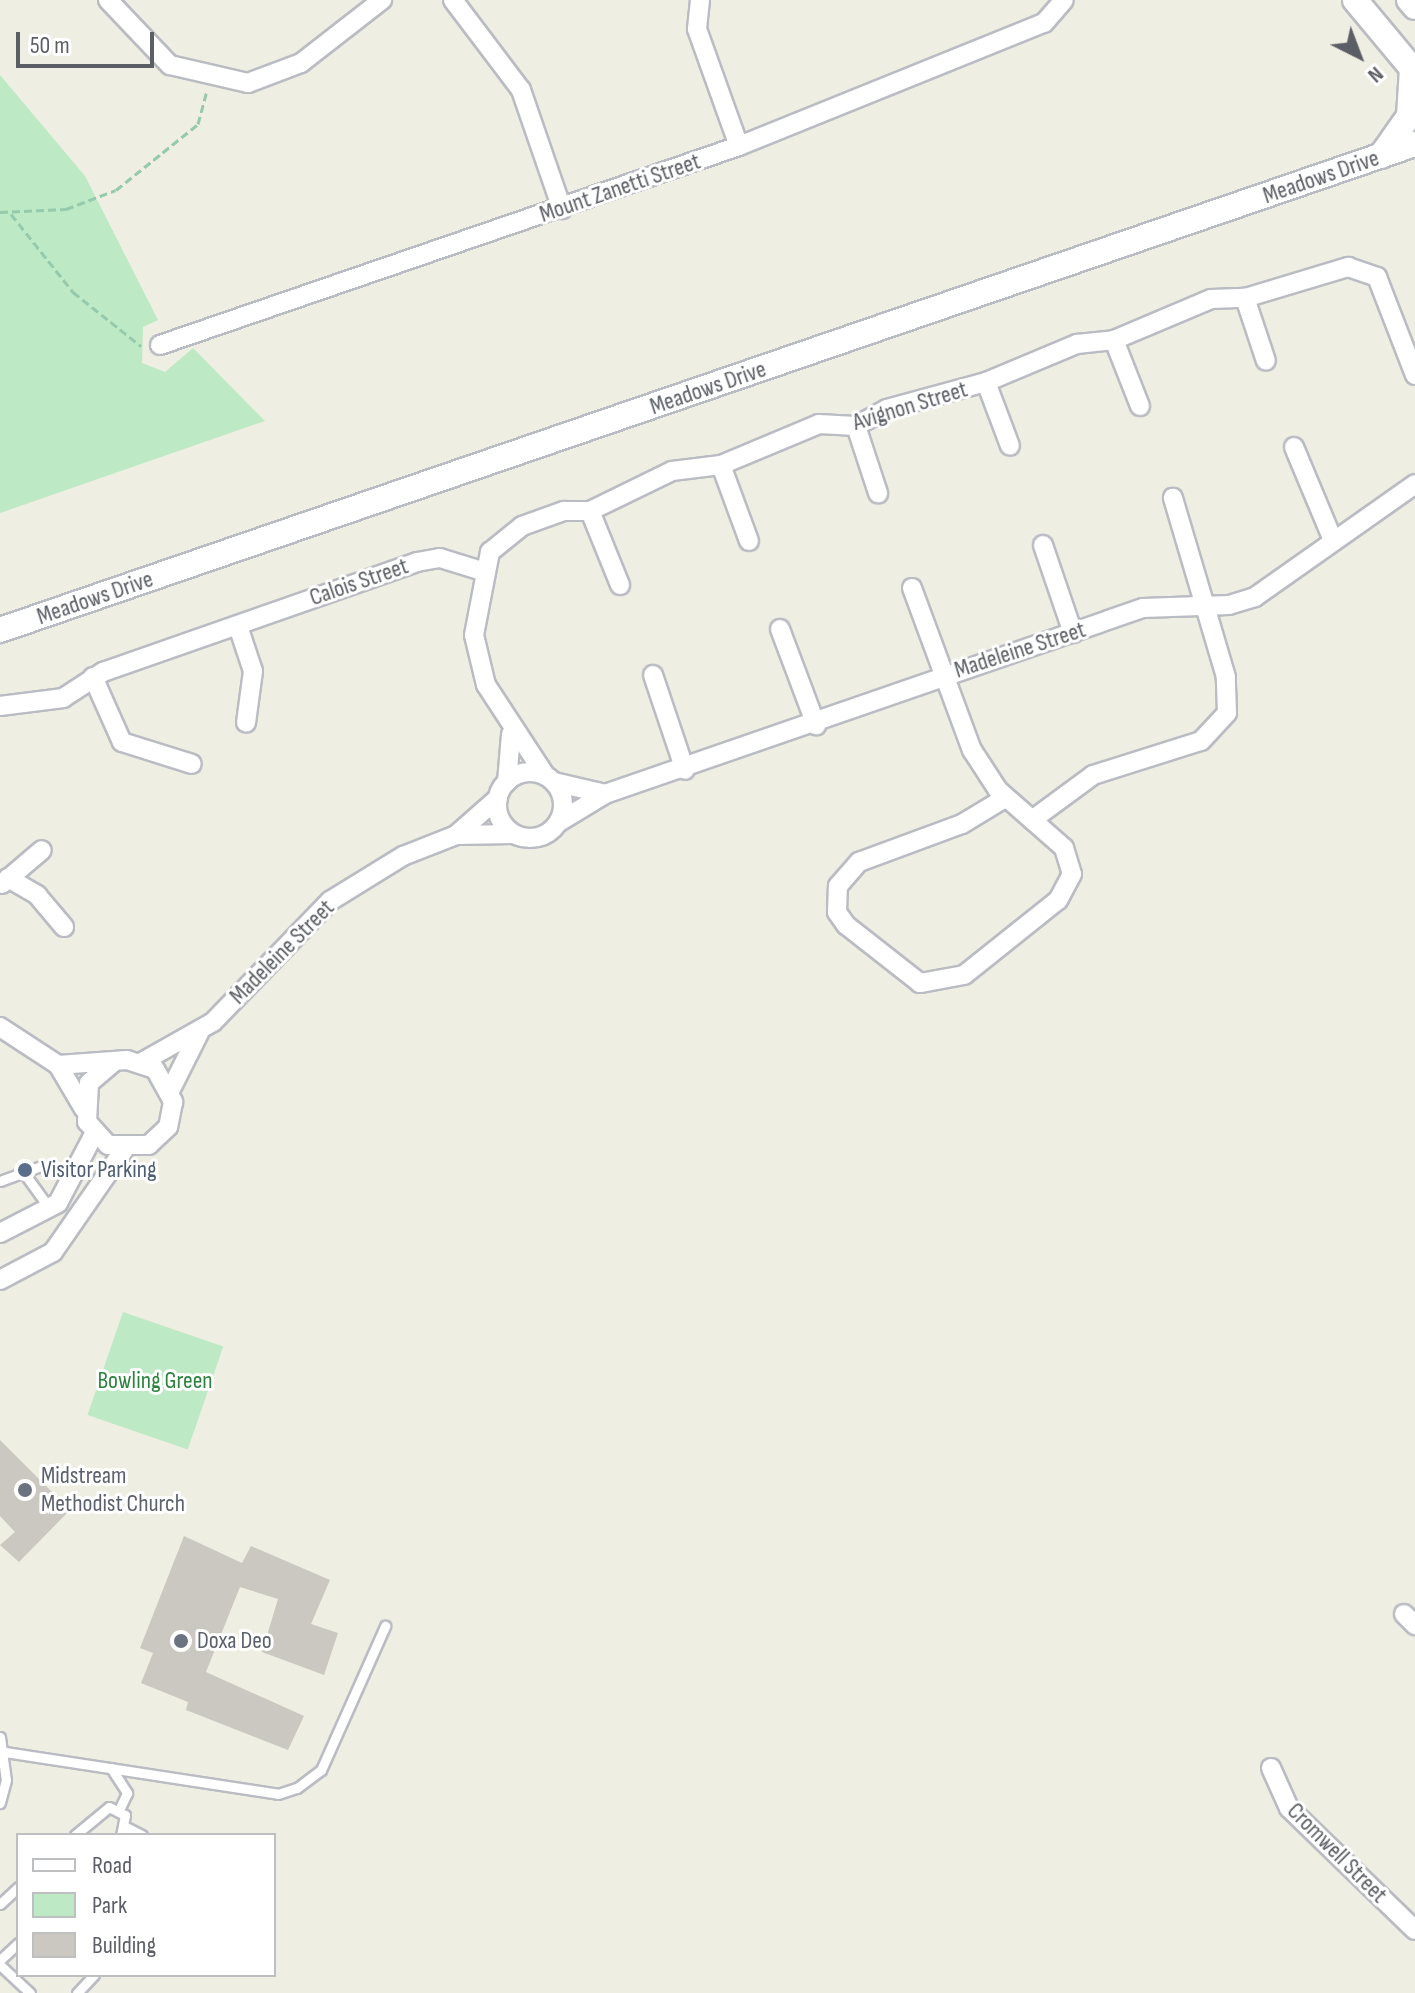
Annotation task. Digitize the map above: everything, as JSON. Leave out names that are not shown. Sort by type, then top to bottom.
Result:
[{"type":"street","points":[[108,0],[155,55],[210,79],[273,76],[382,0]]},
{"type":"street","points":[[453,0],[521,90],[562,209]]},
{"type":"street","points":[[700,0],[697,29],[739,146]]},
{"type":"street","name":"Mount Zanetti Street","points":[[160,345],[739,146],[1044,23],[1064,0]]},
{"type":"street","points":[[1355,0],[1414,70],[1409,116],[1381,156]]},
{"type":"street","points":[[1409,0],[1415,7]]},
{"type":"street","name":"Meadows Drive","points":[[0,630],[1415,144]]},
{"type":"street","name":"Avignon Street","points":[[482,571],[497,544],[522,526],[564,511],[590,511],[672,471],[721,465],[819,424],[856,426],[887,409],[986,382],[1077,344],[1114,340],[1211,299],[1245,298],[1289,281],[1367,270],[1384,290],[1415,375]]},
{"type":"street","points":[[1245,298],[1266,361]]},
{"type":"street","points":[[1114,340],[1140,406]]},
{"type":"street","points":[[986,382],[1010,446]]},
{"type":"street","points":[[856,426],[878,493]]},
{"type":"street","points":[[1294,447],[1332,538]]},
{"type":"street","points":[[721,465],[749,541]]},
{"type":"street","name":"Madeleine Street","points":[[124,1150],[160,1137],[172,1115],[171,1089],[199,1033],[330,901],[403,856],[456,835],[543,836],[559,822],[605,794],[816,725],[943,675],[1143,608],[1204,607],[1255,597],[1332,538],[1415,484]]},
{"type":"street","points":[[1032,820],[1093,775],[1181,752],[1217,727],[1230,697],[1173,498]]},
{"type":"street","points":[[590,511],[620,585]]},
{"type":"street","points":[[1043,545],[1073,633]]},
{"type":"street","name":"Calois Street","points":[[0,706],[63,698],[93,677],[417,562],[440,558],[482,571]]},
{"type":"street","points":[[482,571],[476,662],[511,734],[550,779],[563,801],[559,822]]},
{"type":"street","points":[[912,588],[972,750],[1005,798],[1032,820],[1070,859],[1066,888],[1027,929],[964,975],[920,983],[846,925],[834,896],[859,862],[962,824],[1005,798]]},
{"type":"street","points":[[238,626],[253,671],[246,723]]},
{"type":"street","points":[[780,629],[816,725]]},
{"type":"street","points":[[653,675],[685,770]]},
{"type":"street","points":[[93,677],[122,742],[192,764]]},
{"type":"street","points":[[511,734],[499,818],[513,834]]},
{"type":"street","name":"Madeleine Street","points":[[456,835],[524,773],[605,794]]},
{"type":"street","points":[[42,850],[4,882],[37,895],[64,927]]},
{"type":"street","points":[[0,1027],[58,1065],[84,1109],[94,1134],[124,1150],[53,1252],[0,1280]]},
{"type":"street","name":"Madeleine Street","points":[[58,1065],[142,1062],[199,1033]]},
{"type":"street","points":[[142,1062],[171,1089]]},
{"type":"street","points":[[84,1109],[89,1083],[112,1064]]},
{"type":"street","points":[[0,1233],[50,1209],[74,1183],[94,1134]]},
{"type":"street","name":"Cromwell Street","points":[[1271,1768],[1289,1808],[1415,1930]]},
{"type":"lane","points":[[0,1181],[41,1166]]},
{"type":"lane","points":[[24,1173],[50,1209]]},
{"type":"lane","points":[[5,1752],[278,1794],[297,1788],[321,1770],[385,1626]]},
{"type":"lane","points":[[0,1737],[5,1752],[0,1803]]},
{"type":"lane","points":[[111,1768],[127,1793],[119,1810],[124,1831]]},
{"type":"lane","points":[[77,1833],[103,1810],[119,1810]]},
{"type":"lane","points":[[0,1904],[16,1889]]},
{"type":"lane","points":[[16,1945],[0,1962],[30,1993]]},
{"type":"lane","points":[[77,1993],[92,1977]]},
{"type":"path","points":[[0,212],[11,214],[66,209],[116,190],[198,124],[210,79]]},
{"type":"path","points":[[11,214],[41,259],[104,322],[140,346],[160,345]]},
{"type":"green space","points":[[0,75],[85,176],[158,320],[143,327],[142,363],[165,372],[193,348],[265,421],[0,513]]},
{"type":"green space","name":"Bowling Green","points":[[123,1312],[223,1347],[188,1450],[88,1415]]},
{"type":"building","name":"Midstream Methodist Church","points":[[0,1440],[70,1510],[19,1562],[0,1545],[15,1532],[0,1516]]},
{"type":"building","name":"Doxa Deo","points":[[184,1536],[242,1563],[251,1546],[330,1580],[311,1624],[338,1633],[324,1675],[262,1652],[278,1599],[240,1587],[206,1672],[304,1716],[288,1750],[186,1710],[188,1702],[141,1683],[153,1653],[140,1648]]},
{"type":"place","name":"Visitor Parking","points":[[25,1170]]},
{"type":"place","name":"Midstream Methodist Church","points":[[25,1490]]},
{"type":"place","name":"Doxa Deo","points":[[181,1641]]}]
